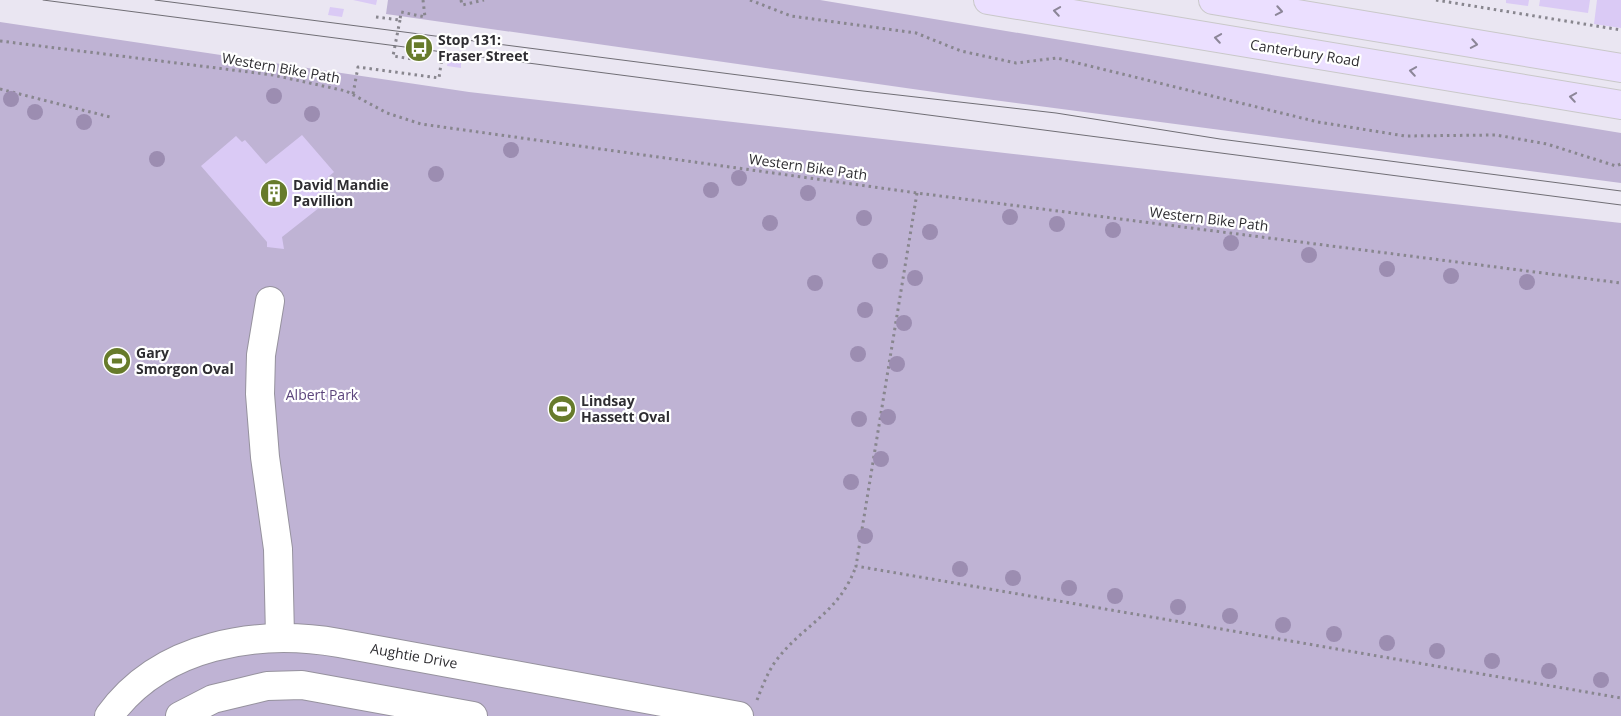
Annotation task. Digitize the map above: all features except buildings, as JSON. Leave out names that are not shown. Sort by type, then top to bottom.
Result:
[{"type":"main road","name":"Canterbury Road","points":[[988,0],[1621,105]]},
{"type":"main road","points":[[1214,0],[1621,68]]},
{"type":"street","points":[[270,301],[261,355],[260,394],[265,457],[278,549],[280,636]]},
{"type":"street","name":"Aughtie Drive","points":[[109,716],[136,687],[162,669],[190,655],[224,644],[254,638],[280,636],[321,640],[747,712]]},
{"type":"street","points":[[180,716],[213,700],[238,692],[267,686],[302,684],[473,716]]},
{"type":"path","points":[[412,59],[393,56],[401,12],[425,17],[423,0]]},
{"type":"path","points":[[460,0],[462,4],[484,0]]},
{"type":"path","points":[[750,0],[791,16],[916,33],[961,51],[1016,64],[1057,58],[1318,122],[1405,136],[1496,135],[1547,144],[1616,166],[1621,164]]},
{"type":"path","points":[[1436,0],[1621,30]]},
{"type":"path","points":[[376,17],[400,20]]},
{"type":"path","name":"Western Bike Path","points":[[0,41],[273,75],[346,91],[387,113],[421,124],[917,193],[1621,283]]},
{"type":"path","points":[[353,94],[358,67],[439,78],[442,56]]},
{"type":"path","points":[[0,89],[110,117]]},
{"type":"path","points":[[747,712],[776,661],[832,607],[850,584],[856,566],[917,193]]},
{"type":"path","points":[[856,566],[1621,698]]},
{"type":"green space","points":[[388,0],[820,0],[1621,133],[1621,183],[948,94],[386,14]]},
{"type":"green space","name":"Albert Park","points":[[0,22],[469,92],[1621,223],[1621,716],[0,716]]},
{"type":"tram line","points":[[43,0],[1621,205]]},
{"type":"tram line","points":[[155,0],[863,91],[1056,113],[1220,139],[1621,191]]},
{"type":"place","name":"Stop 131: Fraser Street","points":[[419,48]]},
{"type":"place","name":"David Mandie Pavillion","points":[[274,193]]},
{"type":"place","name":"Gary Smorgon Oval","points":[[117,361]]},
{"type":"place","name":"Lindsay Hassett Oval","points":[[562,409]]}]
